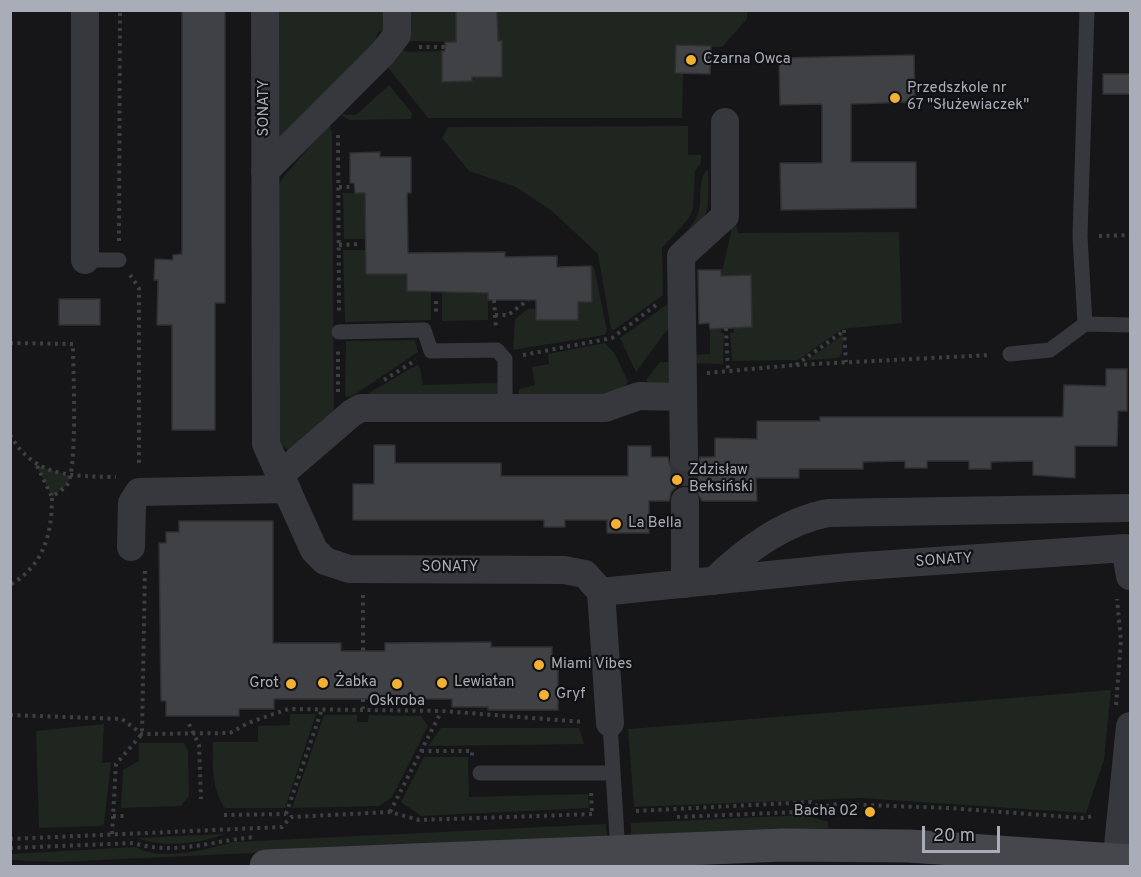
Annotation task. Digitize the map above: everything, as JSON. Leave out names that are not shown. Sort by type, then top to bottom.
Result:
[{"type":"street","points":[[85,10],[85,260]]},
{"type":"street","name":"SONATY","points":[[265,10],[266,444],[314,550],[331,564],[349,569],[546,568],[585,574],[601,592],[848,567],[1122,548]]},
{"type":"street","points":[[266,171],[328,111],[397,35],[397,10]]},
{"type":"street","points":[[684,457],[681,256],[724,216],[725,122]]},
{"type":"street","points":[[138,551],[132,503],[139,492],[284,482],[337,425],[361,408],[605,408],[639,396],[683,386]]},
{"type":"street","points":[[685,501],[685,584]]},
{"type":"street","points":[[714,581],[740,555],[810,516],[828,513],[1131,508]]},
{"type":"street","points":[[1122,548],[1131,576]]},
{"type":"street","points":[[601,592],[610,723]]},
{"type":"street","points":[[266,867],[784,845],[909,846],[1121,863],[1123,721]]},
{"type":"lane","points":[[1085,324],[1080,236],[1087,10]]},
{"type":"lane","points":[[85,260],[119,260]]},
{"type":"lane","points":[[1010,354],[1050,350],[1085,324],[1131,325]]},
{"type":"lane","points":[[339,332],[424,330],[431,351],[501,354],[505,407]]},
{"type":"lane","points":[[610,723],[618,853]]},
{"type":"lane","points":[[480,773],[613,772]]},
{"type":"path","points":[[119,260],[120,10]]},
{"type":"path","points":[[328,111],[338,123],[337,425]]},
{"type":"path","points":[[339,187],[354,187]]},
{"type":"path","points":[[1080,236],[1131,236]]},
{"type":"path","points":[[339,245],[360,244]]},
{"type":"path","points":[[494,300],[501,354],[612,338],[681,286]]},
{"type":"path","points":[[139,288],[139,492]]},
{"type":"path","points":[[495,315],[508,315],[528,300]]},
{"type":"path","points":[[726,328],[728,371]]},
{"type":"path","points":[[795,365],[842,333],[844,329],[846,362]]},
{"type":"path","points":[[10,343],[73,344],[70,476],[67,485],[52,497]]},
{"type":"path","points":[[683,386],[728,371],[795,365],[1010,354]]},
{"type":"path","points":[[10,435],[19,449],[36,465],[52,497],[50,533],[44,550],[33,569],[10,585]]},
{"type":"path","points":[[36,465],[70,476],[114,477]]},
{"type":"path","points":[[1122,548],[1119,606],[1123,721]]},
{"type":"path","points":[[112,834],[116,764],[142,734],[138,551]]},
{"type":"path","points":[[362,569],[363,651]]},
{"type":"path","points":[[363,699],[363,709]]},
{"type":"path","points":[[10,715],[122,719],[142,734],[230,733],[248,723],[288,709],[442,711],[610,723]]},
{"type":"path","points":[[10,839],[282,826],[289,816],[322,709]]},
{"type":"path","points":[[390,812],[442,711]]},
{"type":"path","points":[[189,733],[189,724],[199,745],[201,799]]},
{"type":"path","points":[[421,751],[472,751],[473,773],[480,773]]},
{"type":"path","points":[[224,815],[289,816],[390,812],[419,820],[811,802],[839,821]]},
{"type":"path","points":[[1095,824],[1097,815]]},
{"type":"path","points":[[113,816],[124,816]]},
{"type":"path","points":[[10,848],[115,843]]},
{"type":"shaded area","points":[[747,10],[747,19],[722,47],[676,45],[675,72],[683,73],[682,118],[428,118],[387,66],[401,49],[408,52],[442,51],[442,82],[472,81],[498,41],[497,11]]},
{"type":"shaded area","points":[[272,11],[388,11],[388,30],[378,32],[376,39],[379,43],[285,139],[277,135]]},
{"type":"shaded area","points":[[410,11],[456,11],[456,42],[406,41]]},
{"type":"shaded area","points":[[389,85],[412,113],[411,119],[349,120],[340,114],[356,115]]},
{"type":"shaded area","points":[[329,124],[332,132],[334,411],[288,450],[279,444],[275,192],[282,179]]},
{"type":"shaded area","points":[[688,126],[688,155],[701,155],[701,163],[695,171],[693,208],[689,218],[662,248],[663,295],[614,330],[611,329],[598,254],[552,211],[516,187],[469,171],[442,138],[448,127]]},
{"type":"shaded area","points":[[708,169],[708,199],[704,218],[692,233],[668,251],[698,214],[702,179]]},
{"type":"shaded area","points":[[343,193],[365,193],[365,239],[344,239]]},
{"type":"shaded area","points":[[731,197],[738,233],[899,232],[902,323],[842,329],[798,360],[732,361],[730,333],[734,333],[734,328],[752,327],[751,275],[721,276],[731,233]]},
{"type":"shaded area","points":[[343,250],[365,250],[366,274],[407,274],[407,291],[431,291],[431,320],[345,322]]},
{"type":"shaded area","points":[[591,266],[594,267],[607,331],[604,335],[513,350],[515,319],[528,309],[536,309],[537,320],[577,320],[578,302],[591,302]]},
{"type":"shaded area","points":[[442,293],[488,293],[488,320],[442,321]]},
{"type":"shaded area","points":[[672,301],[673,322],[636,372],[620,338]]},
{"type":"shaded area","points":[[721,328],[721,333],[724,333],[723,364],[693,363],[690,355],[710,354],[710,329]]},
{"type":"shaded area","points":[[843,335],[842,353],[839,358],[807,360]]},
{"type":"shaded area","points":[[415,340],[418,352],[351,397],[345,396],[346,341]]},
{"type":"shaded area","points":[[605,343],[615,354],[628,382],[616,396],[518,397],[519,389],[535,385],[532,367],[549,364],[548,354]]},
{"type":"shaded area","points":[[660,362],[669,362],[673,390],[648,383],[646,380]]},
{"type":"shaded area","points":[[417,365],[420,368],[423,385],[498,383],[497,395],[350,404]]},
{"type":"shaded area","points":[[36,465],[70,476],[67,485],[52,497]]},
{"type":"shaded area","points":[[1111,690],[1104,760],[1086,813],[860,798],[634,807],[628,729]]},
{"type":"shaded area","points":[[290,714],[316,714],[285,808],[225,808],[215,784],[213,742],[258,742],[258,726],[290,725]]},
{"type":"shaded area","points":[[324,715],[357,715],[357,722],[368,722],[369,715],[421,716],[428,726],[392,797],[379,806],[292,808]]},
{"type":"shaded area","points":[[104,724],[102,763],[111,762],[104,824],[101,826],[39,828],[36,731]]},
{"type":"shaded area","points":[[441,728],[579,728],[584,744],[428,746]]},
{"type":"shaded area","points":[[139,743],[184,743],[188,750],[189,796],[181,806],[121,808],[123,770],[139,761]]},
{"type":"shaded area","points":[[424,757],[468,757],[469,797],[588,794],[589,808],[421,816],[401,802]]},
{"type":"shaded area","points":[[805,815],[828,822],[828,828],[631,835],[631,823]]},
{"type":"shaded area","points":[[606,824],[607,837],[57,862],[11,860],[11,854],[136,847],[158,854],[171,854],[198,851],[234,842]]},
{"type":"shaded area","points":[[225,834],[181,844],[159,843],[137,838]]},
{"type":"building","points":[[182,10],[225,10],[225,303],[215,303],[215,430],[172,430],[172,325],[157,325],[158,280],[154,280],[155,259],[173,260],[173,255],[182,254]]},
{"type":"building","points":[[456,10],[497,10],[498,41],[502,41],[502,77],[472,77],[472,81],[442,82],[442,51],[445,51],[445,42],[456,42]]},
{"type":"building","points":[[676,45],[711,46],[710,74],[675,73]]},
{"type":"building","points":[[914,55],[915,102],[851,104],[851,162],[916,162],[916,208],[781,210],[780,163],[822,163],[822,104],[780,105],[779,58]]},
{"type":"building","points":[[1103,74],[1131,74],[1131,94],[1103,94]]},
{"type":"building","points":[[380,152],[380,157],[411,157],[411,193],[407,193],[408,253],[505,252],[505,257],[557,256],[557,267],[591,266],[592,302],[578,302],[578,320],[536,320],[536,300],[488,300],[488,293],[407,291],[407,274],[366,274],[365,193],[355,193],[354,183],[350,183],[350,153]]},
{"type":"building","points":[[698,270],[721,270],[721,276],[751,275],[752,327],[710,329],[709,323],[699,324]]},
{"type":"building","points":[[59,299],[100,299],[100,325],[59,325]]},
{"type":"building","points":[[1106,369],[1127,369],[1127,411],[1118,411],[1117,446],[1075,446],[1075,478],[1033,475],[1033,461],[991,462],[991,469],[969,469],[969,461],[927,461],[927,468],[905,468],[905,461],[863,462],[863,469],[799,469],[799,478],[756,478],[757,501],[702,501],[694,487],[677,486],[671,492],[669,501],[649,501],[649,533],[607,533],[607,520],[565,520],[565,527],[544,527],[544,520],[353,520],[353,484],[374,484],[374,445],[395,445],[395,463],[501,463],[501,476],[628,476],[628,446],[651,446],[651,457],[668,457],[675,471],[685,473],[698,466],[700,457],[715,457],[715,438],[757,439],[757,421],[820,421],[820,417],[1063,417],[1064,385],[1106,386]]},
{"type":"building","points":[[179,521],[273,521],[273,643],[341,643],[341,651],[385,651],[385,643],[491,642],[491,647],[552,647],[552,669],[558,669],[558,710],[488,710],[488,707],[452,707],[452,699],[274,699],[274,709],[239,709],[239,716],[166,716],[166,701],[161,701],[159,543],[166,543],[166,532],[179,532]]},
{"type":"tunnel","points":[[684,457],[685,501]]},
{"type":"place","name":"Czarna Owca","points":[[691,60]]},
{"type":"place","name":"Przedszkole nr 67 \"Służewiaczek\"","points":[[895,98]]},
{"type":"place","name":"Zdzisław Beksiński","points":[[677,480]]},
{"type":"place","name":"La Bella","points":[[616,524]]},
{"type":"place","name":"Miami Vibes","points":[[539,665]]},
{"type":"place","name":"Żabka","points":[[323,683]]},
{"type":"place","name":"Lewiatan","points":[[442,683]]},
{"type":"place","name":"Grot","points":[[291,684]]},
{"type":"place","name":"Oskroba","points":[[397,684]]},
{"type":"place","name":"Gryf","points":[[544,695]]},
{"type":"place","name":"Bacha 02","points":[[870,812]]}]
